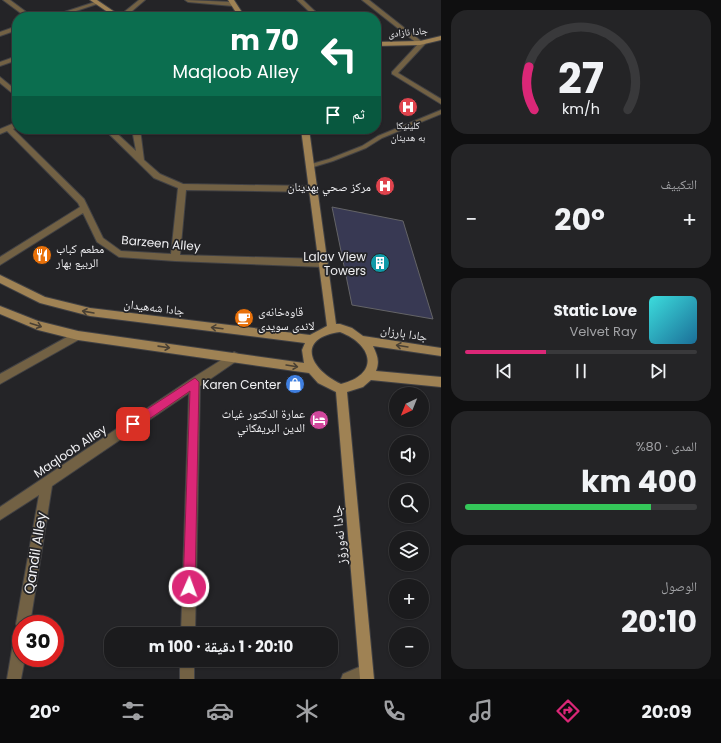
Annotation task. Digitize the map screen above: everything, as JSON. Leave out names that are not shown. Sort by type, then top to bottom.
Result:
[{"type":"main road","points":[[95,1],[112,12]]},
{"type":"main road","points":[[232,2],[239,12]]},
{"type":"main road","name":"جادا ئازادی","points":[[381,44],[422,42],[441,38]]},
{"type":"main road","points":[[306,134],[332,329]]},
{"type":"main road","name":"جادا شەهیدان","points":[[0,279],[42,300],[90,312],[311,339]]},
{"type":"main road","points":[[0,310],[39,327],[76,336],[234,357],[311,370],[326,382],[341,388],[356,385],[364,381],[370,375],[373,366],[373,357],[363,340],[349,330],[324,330],[311,339],[306,354],[311,370]]},
{"type":"main road","name":"جادا بارزان","points":[[363,340],[441,352]]},
{"type":"main road","points":[[370,375],[441,382]]},
{"type":"main road","name":"جادا نەورۆز","points":[[341,388],[367,675]]},
{"type":"street","points":[[6,0],[23,12]]},
{"type":"street","points":[[126,12],[142,0]]},
{"type":"street","points":[[188,0],[232,2]]},
{"type":"street","points":[[300,0],[313,12]]},
{"type":"street","points":[[367,0],[422,42],[394,73],[441,102]]},
{"type":"street","points":[[65,12],[95,1]]},
{"type":"street","points":[[0,34],[12,30]]},
{"type":"street","points":[[0,64],[12,60]]},
{"type":"street","points":[[0,79],[12,90]]},
{"type":"street","points":[[0,132],[12,126]]},
{"type":"street","name":"Barzeen Alley","points":[[8,128],[12,132]]},
{"type":"street","name":"Barzeen Alley","points":[[14,134],[85,208],[100,240],[119,254],[175,258],[323,263]]},
{"type":"street","points":[[114,134],[157,176],[182,187],[312,189]]},
{"type":"street","points":[[137,134],[141,159]]},
{"type":"street","points":[[175,258],[182,187]]},
{"type":"street","points":[[0,261],[85,208]]},
{"type":"street","points":[[0,379],[76,336]]},
{"type":"street","name":"Maqloob Alley","points":[[0,514],[234,357]]},
{"type":"street","points":[[188,627],[195,382]]},
{"type":"street","name":"Qandil Alley","points":[[24,615],[46,483]]},
{"type":"street","points":[[14,679],[16,667]]},
{"type":"street","points":[[187,679],[188,667]]},
{"type":"street","points":[[348,679],[367,675]]},
{"type":"lane","points":[[310,166],[331,160],[364,147],[380,137],[441,112]]},
{"type":"building","name":"Lalav View Towers","points":[[332,207],[403,221],[433,319],[352,305]]},
{"type":"place","name":"كلينيكا به هدينان","points":[[408,107]]},
{"type":"place","name":"مركز صحي بهدينان","points":[[385,186]]},
{"type":"place","name":"مطعم كباب الربيع بهار","points":[[42,255]]},
{"type":"place","name":"Lalav View Towers","points":[[380,263]]},
{"type":"place","name":"قاوەخانەی لاندی سویدی","points":[[244,318]]},
{"type":"place","name":"Karen Center","points":[[295,384]]},
{"type":"place","name":"عمارة الدكتور غياث الدين البريفكاني","points":[[319,420]]},
{"type":"route","points":[[133,424],[195,382],[189,587]]}]
